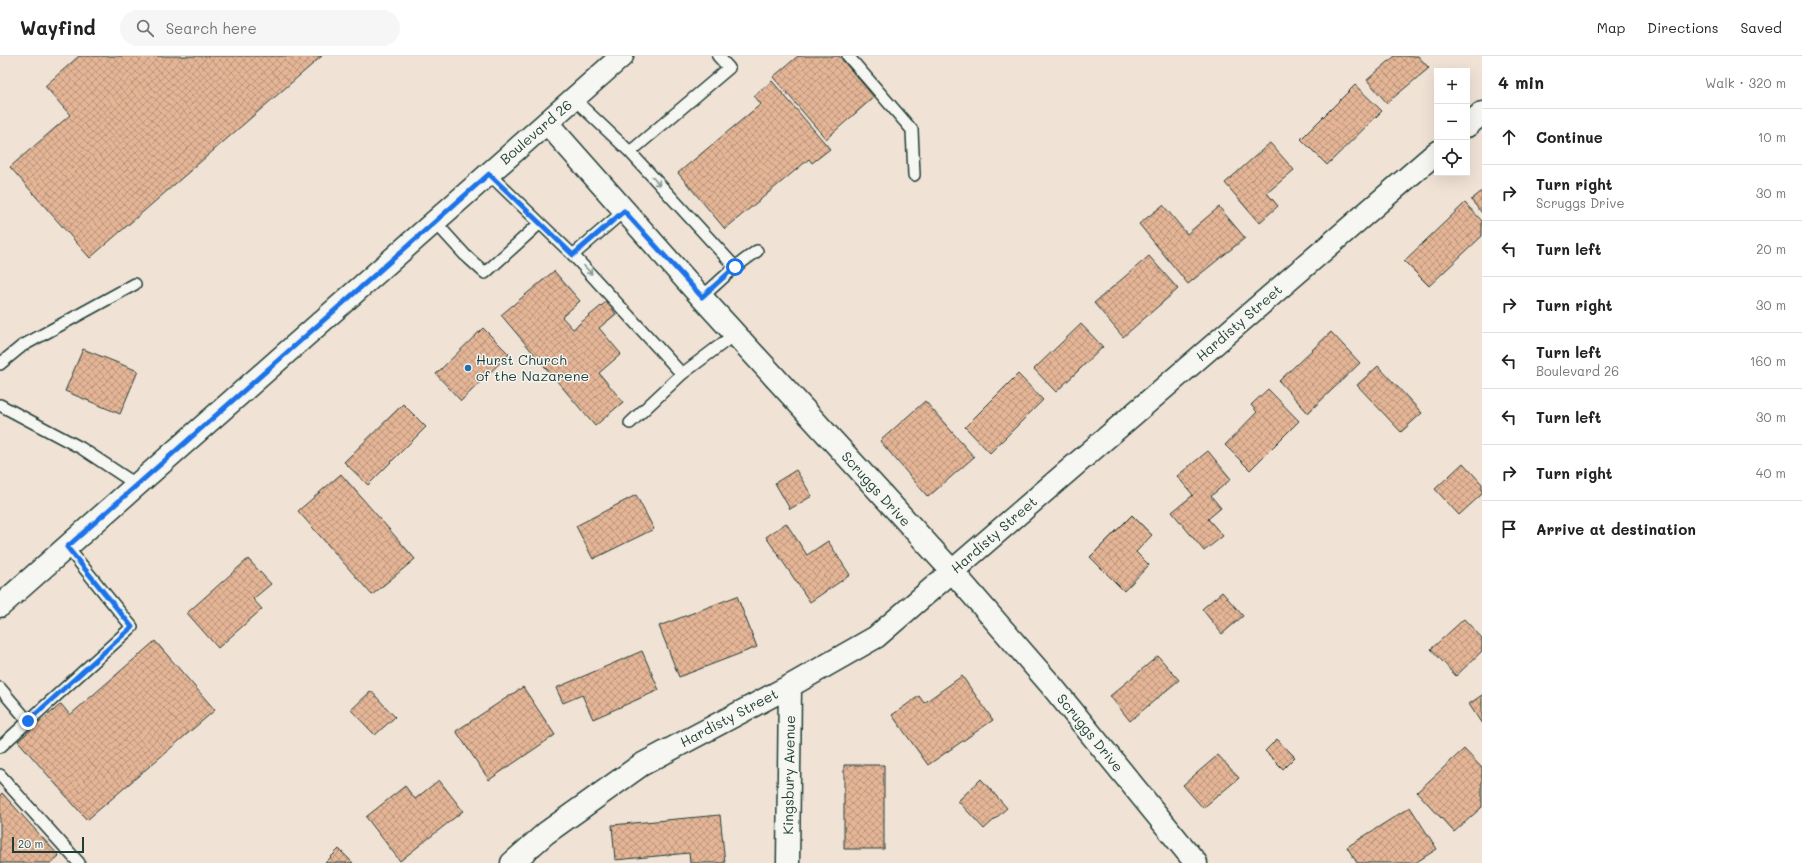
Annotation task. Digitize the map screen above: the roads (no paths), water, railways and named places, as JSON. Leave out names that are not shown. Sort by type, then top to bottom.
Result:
[{"type":"street","name":"Boulevard 26","points":[[0,606],[622,56]]},
{"type":"street","points":[[1470,123],[1482,112]]},
{"type":"street","name":"Scruggs Drive","points":[[546,124],[735,334],[952,571],[1051,685],[1196,863]]},
{"type":"street","name":"Hardisty Street","points":[[512,863],[546,833],[641,765],[790,686],[876,637],[1434,155]]},
{"type":"street","name":"Kingsbury Avenue","points":[[788,863],[790,686]]},
{"type":"lane","points":[[630,152],[729,68],[718,56]]},
{"type":"lane","points":[[848,56],[912,130],[914,176]]},
{"type":"lane","points":[[574,99],[630,152],[735,267]]},
{"type":"lane","points":[[489,174],[573,255],[682,374]]},
{"type":"lane","points":[[573,255],[624,211]]},
{"type":"lane","points":[[435,222],[465,255],[485,273],[540,223]]},
{"type":"lane","points":[[702,297],[735,267],[757,251]]},
{"type":"lane","points":[[0,364],[22,346],[135,284]]},
{"type":"lane","points":[[630,423],[682,374],[735,334]]},
{"type":"lane","points":[[0,404],[81,448],[137,485]]},
{"type":"lane","points":[[0,747],[132,627],[67,547]]},
{"type":"lane","points":[[0,688],[28,721]]},
{"type":"lane","points":[[0,775],[79,863]]},
{"type":"place","name":"Hurst Church of the Nazarene","points":[[468,368]]}]
